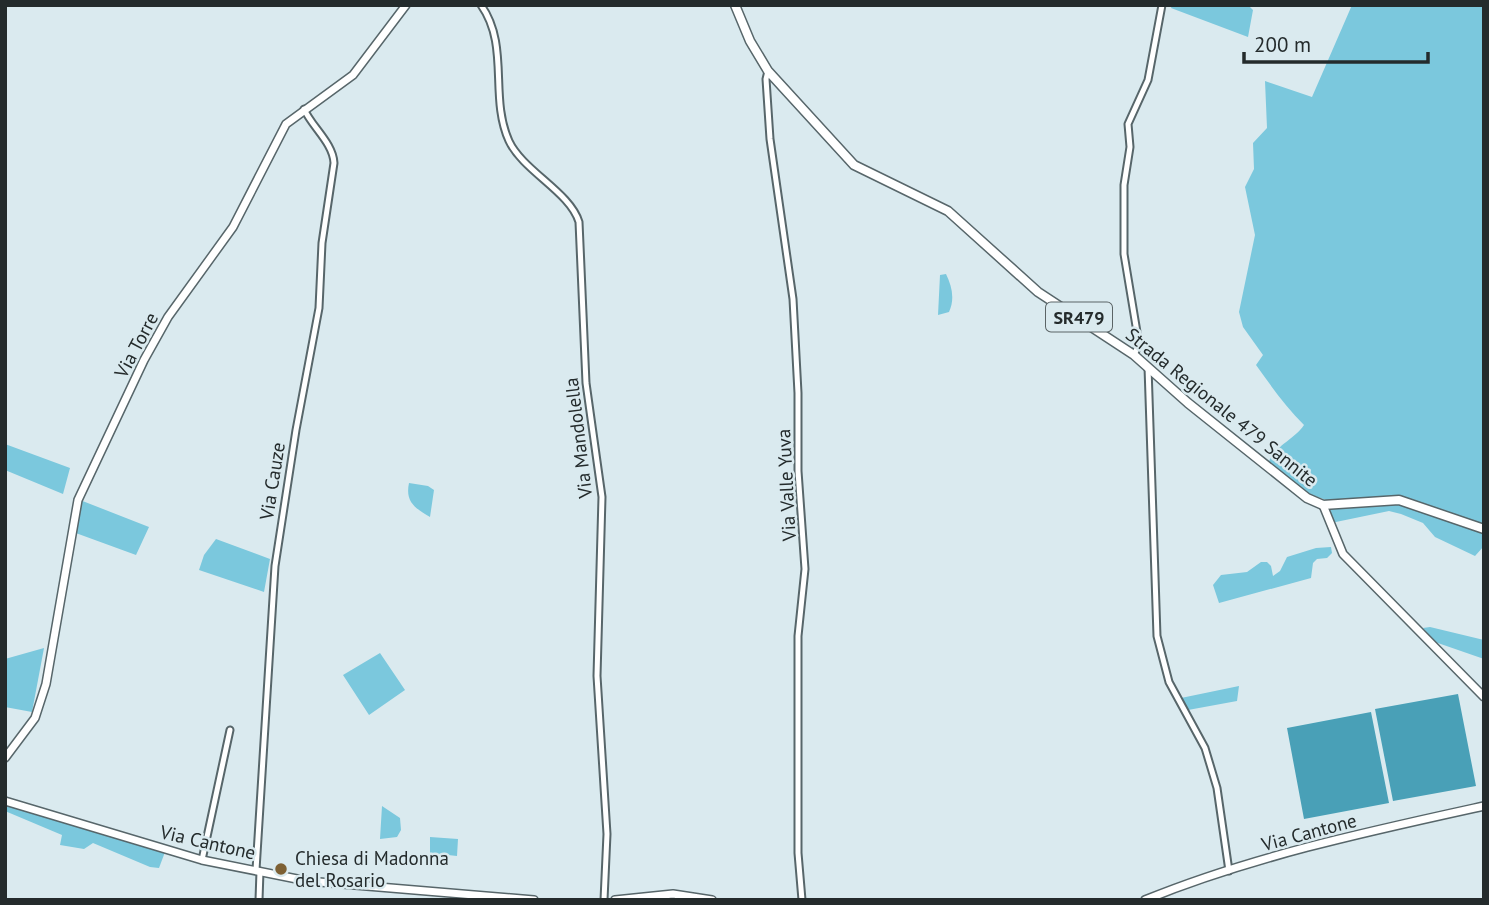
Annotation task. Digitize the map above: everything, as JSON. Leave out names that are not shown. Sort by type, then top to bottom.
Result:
[{"type":"main road","name":"Via Torre","points":[[5,758],[35,718],[46,684],[78,500],[86,478],[168,317],[233,227],[286,124],[352,75],[406,5]]},
{"type":"main road","name":"Strada Regionale 479 Sannite","points":[[735,5],[750,41],[768,71],[854,165],[948,211],[1038,292],[1134,355],[1276,476],[1307,498],[1323,505],[1399,500],[1484,529]]},
{"type":"main road","points":[[1323,505],[1343,554],[1484,697]]},
{"type":"main road","name":"Via Cantone","points":[[5,801],[202,860],[307,881],[534,900]]},
{"type":"main road","name":"Via Cantone","points":[[1145,900],[1193,880],[1394,826],[1484,806]]},
{"type":"main road","points":[[615,900],[673,894],[712,900]]},
{"type":"street","name":"Via Mandolella","points":[[481,5],[496,36],[500,93],[508,138],[536,174],[575,212],[579,222],[586,383],[602,497],[597,676],[607,834],[604,900]]},
{"type":"street","points":[[1134,355],[1139,344],[1124,254],[1123,203],[1130,147],[1128,124],[1148,80],[1162,5]]},
{"type":"street","name":"Via Valle Yuva","points":[[768,71],[766,79],[770,139],[793,299],[798,393],[798,471],[805,569],[798,635],[798,853],[802,900]]},
{"type":"street","name":"Via Cauze","points":[[259,900],[258,870],[275,566],[296,430],[319,308],[322,243],[334,163],[332,151],[312,126],[304,109]]},
{"type":"street","points":[[1148,367],[1157,636],[1169,682],[1209,761],[1217,788],[1229,871]]},
{"type":"street","points":[[202,860],[230,730]]},
{"type":"shaded area","points":[[1172,5],[1248,5],[1253,10],[1248,37],[1171,8]]},
{"type":"shaded area","points":[[1352,5],[1484,5],[1484,526],[1400,496],[1329,501],[1309,494],[1268,465],[1274,453],[1304,425],[1256,365],[1263,355],[1243,327],[1239,312],[1255,235],[1245,187],[1254,169],[1253,143],[1267,128],[1265,81],[1312,97]]},
{"type":"shaded area","points":[[946,274],[952,302],[949,312],[938,315],[940,275]]},
{"type":"shaded area","points":[[5,444],[70,468],[63,494],[5,470]]},
{"type":"shaded area","points":[[409,483],[428,486],[434,490],[430,517],[412,504],[408,495]]},
{"type":"shaded area","points":[[80,500],[149,527],[136,555],[73,532]]},
{"type":"shaded area","points":[[1399,503],[1484,532],[1484,546],[1475,556],[1435,537],[1423,523],[1389,511],[1331,523],[1329,508]]},
{"type":"shaded area","points":[[216,539],[270,559],[264,592],[199,570],[204,555]]},
{"type":"shaded area","points":[[1331,547],[1332,553],[1327,558],[1317,559],[1313,563],[1311,578],[1219,603],[1213,585],[1221,575],[1247,572],[1261,562],[1267,562],[1271,566],[1273,576],[1280,571],[1287,557],[1316,548]]},
{"type":"shaded area","points":[[1430,627],[1484,640],[1484,659],[1435,642],[1423,628]]},
{"type":"shaded area","points":[[44,648],[32,712],[5,707],[5,659]]},
{"type":"shaded area","points":[[380,653],[405,690],[369,715],[343,675]]},
{"type":"shaded area","points":[[1239,686],[1237,701],[1188,710],[1181,698]]},
{"type":"shaded area","points":[[1458,694],[1476,786],[1393,801],[1375,709]]},
{"type":"shaded area","points":[[1371,712],[1389,803],[1304,819],[1287,728]]},
{"type":"shaded area","points":[[5,804],[165,852],[159,868],[150,867],[93,843],[84,849],[60,845],[62,835],[5,811]]},
{"type":"shaded area","points":[[382,806],[400,818],[401,830],[397,837],[380,839]]},
{"type":"shaded area","points":[[430,837],[458,839],[457,856],[430,853]]},
{"type":"place","name":"Chiesa di Madonna del Rosario","points":[[281,869]]}]
